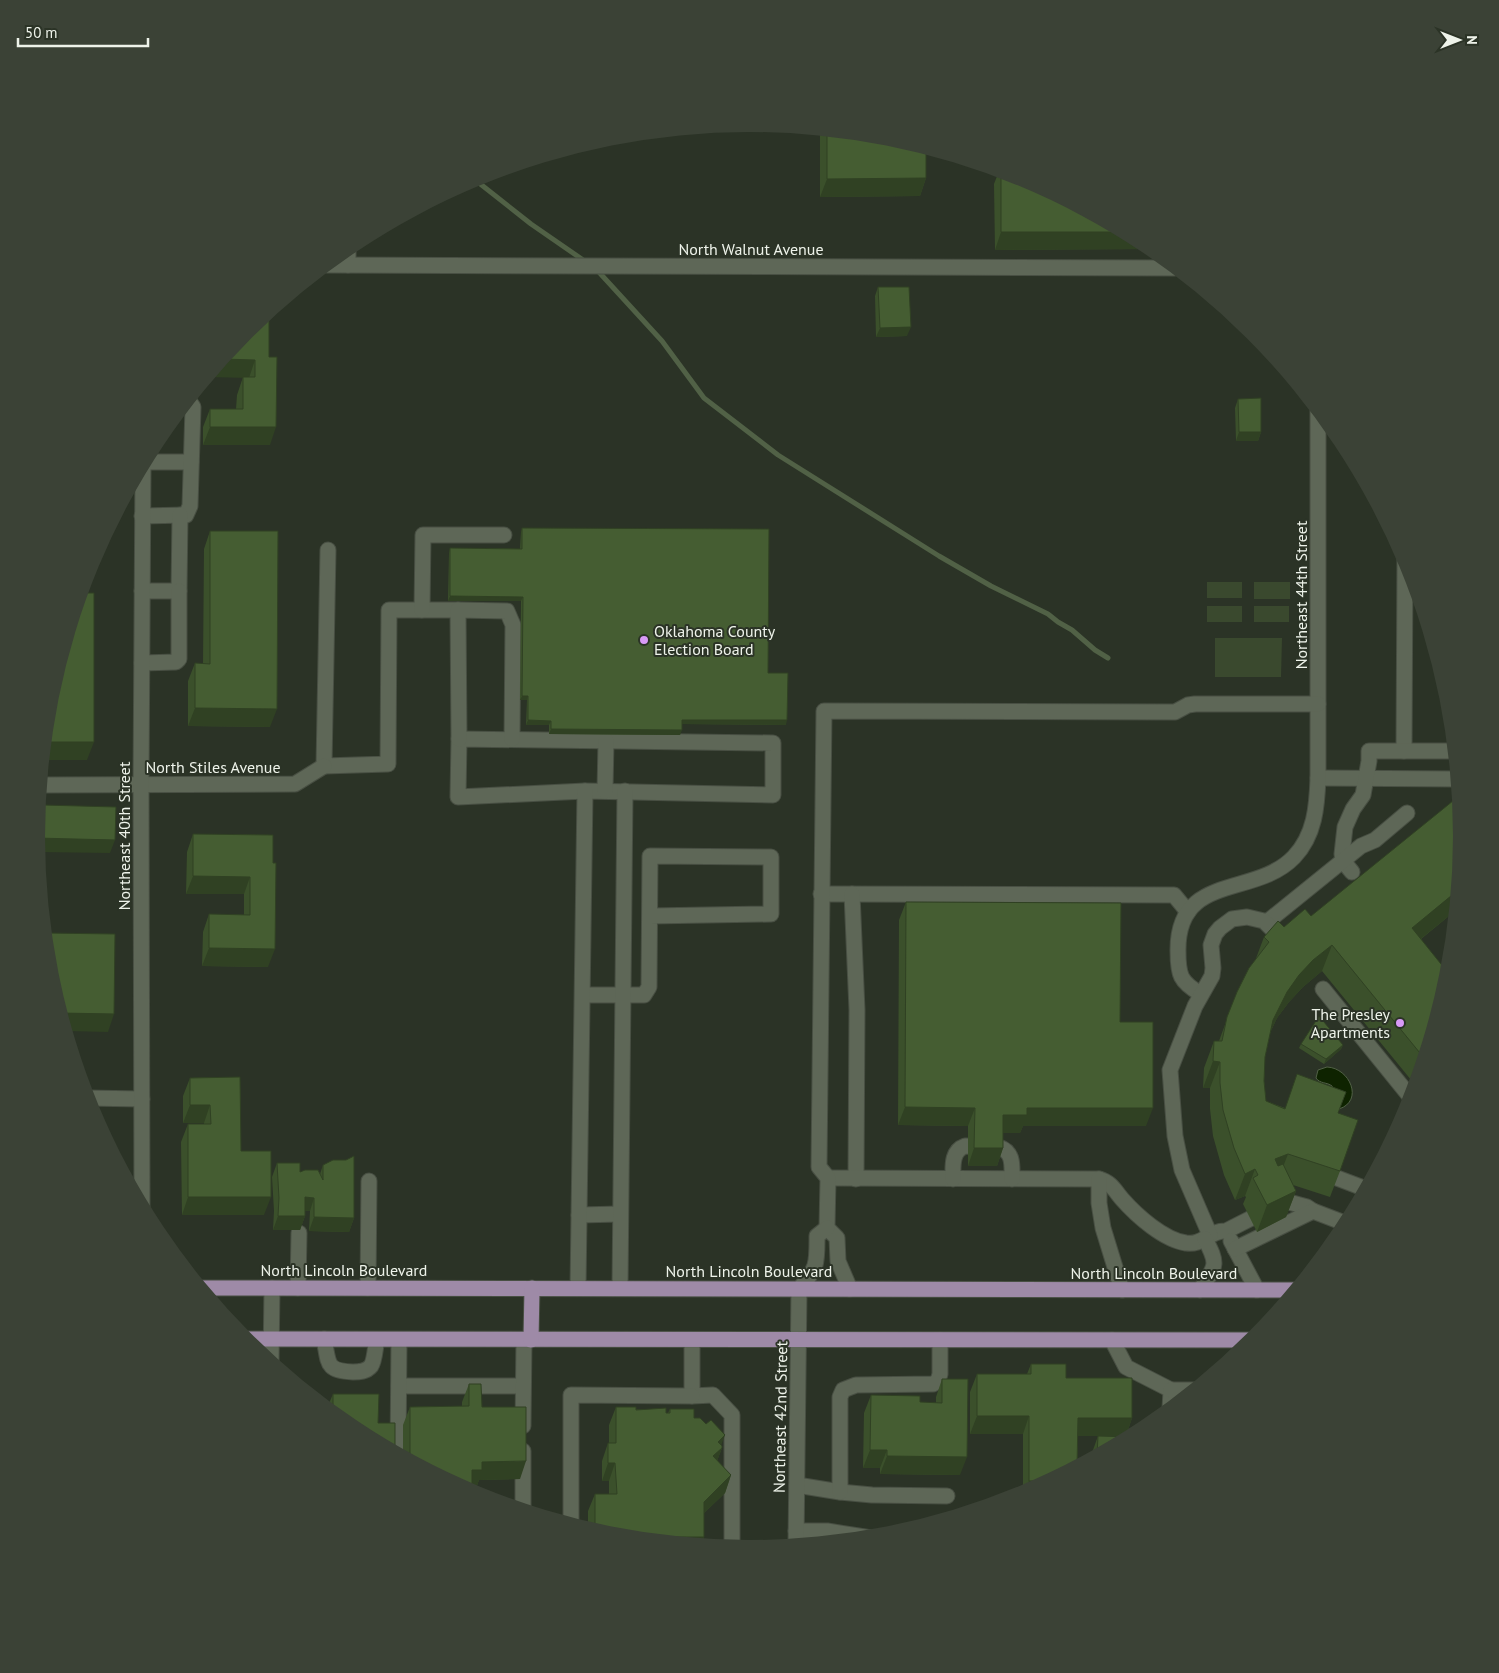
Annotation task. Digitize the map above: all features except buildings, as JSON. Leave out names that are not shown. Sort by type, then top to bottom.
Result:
[{"type":"main road","name":"North Lincoln Boulevard","points":[[210,1288],[1288,1290]]},
{"type":"main road","points":[[527,1340],[532,1288]]},
{"type":"main road","points":[[255,1339],[1243,1340]]},
{"type":"street","points":[[348,258],[348,265]]},
{"type":"street","name":"North Walnut Avenue","points":[[339,265],[1164,268]]},
{"type":"street","points":[[142,516],[186,515],[190,506],[192,406]]},
{"type":"street","name":"Northeast 44th Street","points":[[1188,912],[1210,893],[1255,880],[1279,869],[1301,850],[1310,832],[1316,808],[1318,778],[1318,422]]},
{"type":"street","points":[[153,462],[191,462]]},
{"type":"street","name":"Northeast 40th Street","points":[[142,1194],[143,478]]},
{"type":"street","points":[[142,663],[176,662],[179,659],[180,515]]},
{"type":"street","points":[[422,610],[423,535],[504,535]]},
{"type":"street","points":[[328,550],[324,766],[388,764],[389,610],[507,610],[514,625],[512,740]]},
{"type":"street","points":[[1404,752],[1405,579]]},
{"type":"street","points":[[142,592],[179,590]]},
{"type":"street","points":[[458,610],[458,797],[585,791],[773,795],[773,744],[459,739]]},
{"type":"street","points":[[850,1289],[838,1261],[837,1238],[827,1228],[828,1178],[819,1167],[824,711],[1175,712],[1188,705],[1195,704],[1318,704]]},
{"type":"street","points":[[605,791],[606,741]]},
{"type":"street","points":[[1353,870],[1342,845],[1345,827],[1353,808],[1363,795],[1369,751],[1449,752]]},
{"type":"street","name":"North Stiles Avenue","points":[[48,784],[294,784],[324,766]]},
{"type":"street","points":[[1318,778],[1451,780]]},
{"type":"street","points":[[578,1288],[585,791]]},
{"type":"street","points":[[620,1288],[625,791]]},
{"type":"street","points":[[1350,889],[1353,870],[1362,846],[1375,840],[1408,813]]},
{"type":"street","points":[[583,995],[644,996],[649,987],[650,856],[771,857],[771,914],[650,916]]},
{"type":"street","points":[[1200,1290],[1212,1272],[1214,1257],[1182,1170],[1175,1136],[1169,1077],[1172,1060],[1180,1046],[1189,1019],[1212,973],[1211,946],[1215,934],[1229,920],[1239,917],[1256,918],[1272,928],[1353,870]]},
{"type":"street","points":[[821,894],[1174,895],[1188,912],[1181,924],[1178,937],[1179,972],[1184,983],[1201,994]]},
{"type":"street","points":[[852,894],[857,1010],[856,1179]]},
{"type":"street","points":[[1323,989],[1406,1091]]},
{"type":"street","points":[[96,1098],[142,1099]]},
{"type":"street","points":[[953,1179],[954,1156],[965,1146],[999,1147],[1008,1152],[1012,1162],[1012,1179]]},
{"type":"street","points":[[828,1178],[1100,1179],[1110,1184],[1132,1210],[1158,1230],[1187,1244],[1195,1244],[1218,1231],[1226,1231],[1285,1201],[1307,1207],[1339,1221]]},
{"type":"street","points":[[1337,1178],[1361,1187]]},
{"type":"street","points":[[1100,1179],[1103,1228],[1122,1290]]},
{"type":"street","points":[[368,1288],[369,1181]]},
{"type":"street","points":[[1235,1249],[1313,1211]]},
{"type":"street","points":[[579,1215],[620,1214]]},
{"type":"street","points":[[799,1289],[812,1275],[817,1257],[817,1236],[827,1228]]},
{"type":"street","points":[[1226,1231],[1257,1290]]},
{"type":"street","points":[[298,1288],[299,1233]]},
{"type":"street","points":[[271,1354],[272,1288]]},
{"type":"street","name":"Northeast 42nd Street","points":[[796,1538],[799,1289]]},
{"type":"street","points":[[324,1339],[329,1363],[338,1372],[361,1372],[367,1370],[372,1365],[377,1340]]},
{"type":"street","points":[[398,1448],[399,1340]]},
{"type":"street","points":[[523,1504],[523,1386],[527,1340]]},
{"type":"street","points":[[692,1340],[692,1396]]},
{"type":"street","points":[[840,1492],[840,1397],[843,1390],[849,1386],[856,1385],[933,1384],[938,1381],[940,1374],[940,1340]]},
{"type":"street","points":[[1112,1340],[1126,1367],[1171,1390],[1184,1390]]},
{"type":"street","points":[[398,1386],[523,1386]]},
{"type":"street","points":[[1170,1401],[1171,1390]]},
{"type":"street","points":[[571,1518],[571,1396],[713,1396],[732,1415],[732,1540]]},
{"type":"street","points":[[797,1485],[872,1495],[947,1496]]},
{"type":"street","points":[[796,1538],[827,1532],[845,1534]]},
{"type":"shaded area","points":[[1207,582],[1242,582],[1242,598],[1207,598]]},
{"type":"shaded area","points":[[1254,582],[1290,582],[1290,599],[1254,599]]},
{"type":"shaded area","points":[[1207,606],[1242,606],[1242,622],[1207,622]]},
{"type":"shaded area","points":[[1254,606],[1289,606],[1289,622],[1254,622]]},
{"type":"shaded area","points":[[1215,638],[1282,638],[1281,677],[1215,677]]},
{"type":"shaded area","points":[[1327,1067],[1342,1073],[1351,1085],[1351,1099],[1347,1105],[1339,1109],[1332,1086],[1316,1078],[1318,1070]]},
{"type":"waterway","points":[[482,185],[531,224],[586,262]]},
{"type":"waterway","points":[[597,270],[662,341],[704,398],[778,455],[939,556],[991,586],[1048,614],[1108,658]]},
{"type":"place","name":"Oklahoma County Election Board","points":[[644,640]]},
{"type":"place","name":"The Presley Apartments","points":[[1400,1023]]}]
